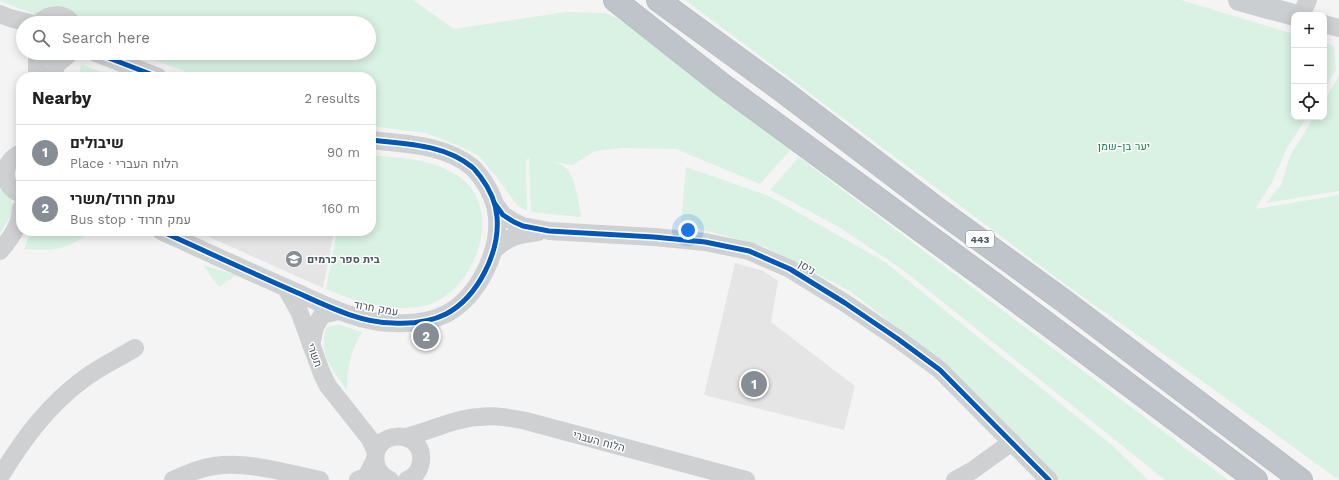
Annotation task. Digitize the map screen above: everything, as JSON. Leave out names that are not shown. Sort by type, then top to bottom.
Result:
[{"type":"highway","name":"443","points":[[615,0],[720,83],[994,284],[1256,480]]},
{"type":"highway","name":"443","points":[[658,0],[780,89],[938,210],[1064,301],[1301,480]]},
{"type":"main road","points":[[1239,0],[1291,14]]},
{"type":"street","points":[[1302,12],[1308,0]]},
{"type":"street","points":[[0,14],[16,20]]},
{"type":"street","points":[[50,16],[63,16]]},
{"type":"street","points":[[1327,25],[1339,28]]},
{"type":"street","points":[[37,60],[37,72]]},
{"type":"street","points":[[54,72],[57,64],[61,60]]},
{"type":"street","points":[[114,60],[145,72]]},
{"type":"street","name":"עמק חרוד","points":[[172,236],[286,288],[338,310],[365,319],[391,323],[411,323],[428,321],[446,314],[462,303],[472,293],[486,270],[493,252],[497,235],[497,217],[487,184],[472,167],[456,157],[438,149],[376,141]]},
{"type":"street","points":[[16,154],[9,162],[3,177],[11,188],[16,191]]},
{"type":"street","name":"ניסן","points":[[494,204],[504,215],[523,226],[549,231],[654,237],[705,242],[749,251],[790,268],[898,339],[940,370],[1049,480]]},
{"type":"street","points":[[0,251],[11,237],[16,227]]},
{"type":"street","name":"ניסן","points":[[493,252],[503,242],[511,237],[521,234],[549,231]]},
{"type":"street","name":"תשרי","points":[[286,288],[299,311],[322,374],[328,386],[370,439],[376,456],[377,467],[381,474],[390,480]]},
{"type":"street","points":[[311,345],[315,327],[322,315],[338,310]]},
{"type":"street","points":[[0,477],[29,432],[62,396],[86,377],[135,348]]},
{"type":"street","name":"תשרי","points":[[352,416],[366,426],[378,431],[403,437]]},
{"type":"street","name":"הלוח העברי","points":[[376,456],[384,441],[391,437],[403,437],[460,420],[480,416],[503,416],[526,421],[703,475],[746,480]]},
{"type":"street","name":"הלוח העברי","points":[[407,480],[416,474],[420,467],[421,455],[436,433],[450,424]]},
{"type":"street","points":[[403,437],[413,442],[421,455],[431,480]]},
{"type":"street","points":[[955,480],[973,470],[1012,442]]},
{"type":"street","points":[[358,480],[366,477],[376,456]]},
{"type":"street","points":[[173,480],[191,472],[213,466],[233,464],[253,466],[320,480]]},
{"type":"shaded area","name":"בית ספר כרמים","points":[[207,236],[333,236],[323,288]]},
{"type":"shaded area","points":[[735,263],[763,271],[778,281],[771,322],[855,386],[844,430],[704,395]]},
{"type":"green space","points":[[413,0],[454,29],[566,12],[606,13],[619,19],[792,148],[760,184],[676,149],[622,148],[595,151],[573,165],[554,162],[566,168],[572,178],[581,217],[531,212],[529,158],[526,160],[527,211],[517,205],[479,156],[457,145],[425,133],[376,127],[376,72],[187,72],[155,60],[376,60],[376,16],[39,16],[0,1]]},
{"type":"green space","name":"יער בן-שמן","points":[[685,0],[1181,0],[1291,33],[1291,120],[1305,120],[1287,148],[1271,184],[1255,209],[1339,195],[1339,480],[1066,285]]},
{"type":"green space","points":[[1327,44],[1334,46],[1336,70],[1327,84]]},
{"type":"green space","points":[[81,64],[101,72],[80,72]]},
{"type":"green space","points":[[1339,76],[1339,191],[1266,203],[1281,185],[1290,156],[1312,120],[1327,120],[1327,96]]},
{"type":"green space","points":[[376,155],[418,160],[440,167],[461,178],[474,193],[481,211],[482,231],[478,251],[469,270],[456,287],[441,299],[423,306],[411,308],[386,307],[362,302],[326,289],[336,236],[376,236]]},
{"type":"green space","points":[[799,157],[1228,480],[1165,480],[903,270],[839,227],[770,190]]},
{"type":"green space","points":[[686,167],[769,196],[885,262],[1113,446],[1148,480],[1059,480],[946,365],[850,291],[763,246],[681,224]]},
{"type":"green space","points":[[0,189],[12,200],[12,213],[0,234]]},
{"type":"green space","points":[[29,236],[84,236],[74,243],[60,248],[44,250],[24,249]]},
{"type":"green space","points":[[203,265],[236,275],[219,287]]},
{"type":"green space","points":[[340,325],[362,332],[350,360],[347,390],[332,368],[325,353],[324,345],[324,336],[327,327]]},
{"type":"cycle path","points":[[114,60],[145,72]]},
{"type":"cycle path","points":[[172,236],[321,303],[357,317],[381,322],[400,323],[420,322],[440,317],[458,306],[468,297],[485,272],[491,259],[497,231],[497,217],[494,201],[480,176],[473,168],[461,159],[437,149],[424,146],[376,140]]},
{"type":"cycle path","points":[[495,204],[503,215],[523,226],[549,231],[654,237],[705,242],[749,251],[790,269],[845,303],[940,370],[1049,480]]},
{"type":"place","name":"בית ספר כרמים","points":[[294,259]]},
{"type":"place","name":"עמק חרוד/תשרי","points":[[426,336]]},
{"type":"place","name":"שיבולים","points":[[754,384]]}]
